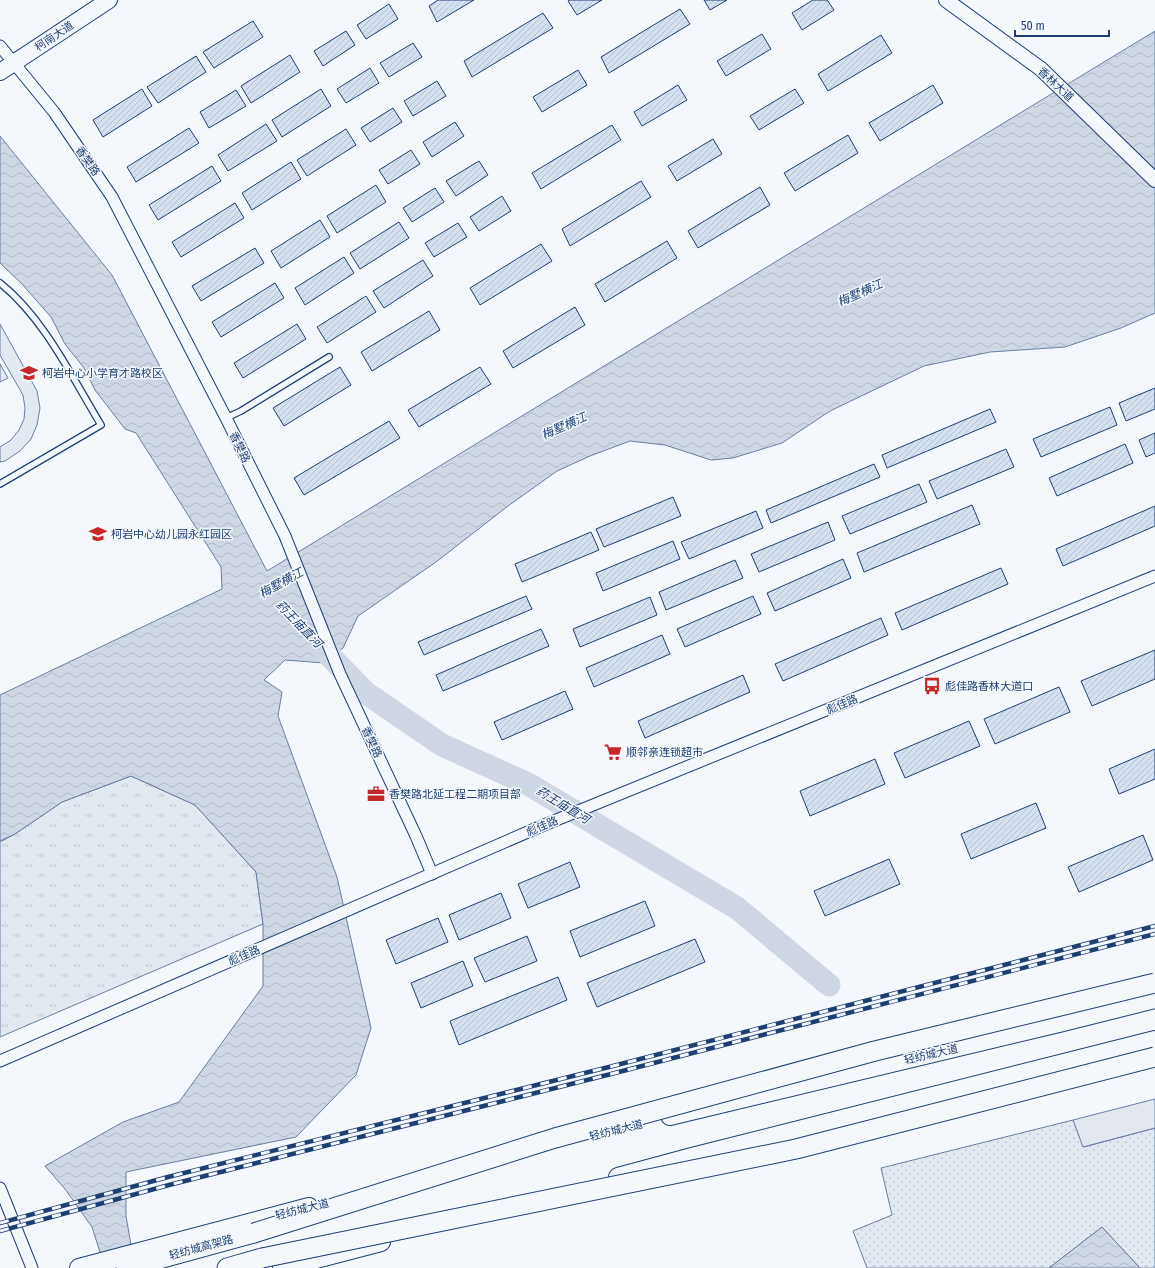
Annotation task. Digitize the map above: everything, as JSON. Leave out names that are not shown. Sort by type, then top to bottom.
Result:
[{"type":"highway","name":"轻纺城高架路","points":[[126,1268],[254,1232],[555,1138],[874,1051],[1155,983]]},
{"type":"highway","points":[[227,1268],[262,1258],[796,1149],[1155,1057]]},
{"type":"main road","name":"柯南大道","points":[[0,72],[109,0]]},
{"type":"main road","name":"轻纺城大道","points":[[88,1266],[255,1221],[672,1115],[1155,999]]},
{"type":"main road","points":[[282,1268],[692,1157],[1155,1040]]},
{"type":"street","name":"香林大道","points":[[946,0],[1041,69],[1155,180]]},
{"type":"street","name":"香樊路","points":[[0,46],[54,112],[112,197],[226,418],[284,536],[340,674],[416,836],[432,874]]},
{"type":"street","name":"彪佳路","points":[[0,1061],[560,818],[1155,576]]},
{"type":"street","points":[[0,1188],[32,1268]]},
{"type":"lane","points":[[0,283],[8,289],[41,326],[101,425],[0,484]]},
{"type":"lane","points":[[226,418],[241,411],[329,357]]},
{"type":"green space","points":[[0,324],[37,391],[40,408],[37,425],[31,439],[20,451],[5,461],[0,462],[0,447],[11,440],[19,430],[24,419],[25,408],[23,395],[0,355]]},
{"type":"green space","points":[[0,364],[8,378],[0,382]]},
{"type":"green space","points":[[131,776],[195,805],[256,872],[263,924],[0,1037],[0,842],[15,834],[62,802]]},
{"type":"green space","points":[[1073,1120],[1084,1147],[1155,1128],[1155,1268],[1140,1268],[1102,1227],[1049,1268],[867,1268],[853,1231],[892,1215],[881,1168]]},
{"type":"shaded area","points":[[1155,1099],[1155,1128],[1083,1147],[1073,1120]]},
{"type":"water","name":"梅墅横江","points":[[1155,31],[1155,313],[1121,328],[1065,347],[990,352],[924,366],[830,411],[782,443],[733,458],[711,460],[665,445],[630,441],[590,456],[557,471],[508,506],[436,562],[358,616],[343,648],[324,663],[285,660],[264,680],[282,692],[278,716],[337,877],[371,1028],[356,1075],[296,1137],[126,1172],[126,1216],[135,1268],[105,1268],[92,1227],[65,1189],[45,1166],[123,1122],[179,1102],[263,986],[263,924],[256,872],[195,805],[131,776],[62,802],[15,834],[0,841],[0,695],[222,589],[221,567],[136,433],[125,429],[95,390],[84,368],[65,344],[51,317],[22,284],[0,263],[0,136],[112,275],[267,571]]},
{"type":"water","points":[[1102,1227],[1140,1268],[1049,1268]]},
{"type":"building","points":[[438,0],[474,0],[437,22],[429,6]]},
{"type":"building","points":[[602,0],[577,15],[568,1]]},
{"type":"building","points":[[704,0],[727,0],[710,10]]},
{"type":"building","points":[[813,0],[827,0],[834,10],[802,30],[792,13]]},
{"type":"building","points":[[389,4],[398,19],[366,39],[357,25]]},
{"type":"building","points":[[680,9],[690,24],[609,73],[601,57]]},
{"type":"building","points":[[543,13],[553,28],[472,77],[464,61]]},
{"type":"building","points":[[253,21],[263,37],[214,68],[203,52]]},
{"type":"building","points":[[346,31],[355,45],[323,66],[314,51]]},
{"type":"building","points":[[762,34],[771,49],[726,76],[717,61]]},
{"type":"building","points":[[881,35],[892,53],[828,91],[818,74]]},
{"type":"building","points":[[413,43],[422,57],[389,77],[380,63]]},
{"type":"building","points":[[290,55],[300,72],[251,103],[241,86]]},
{"type":"building","points":[[196,56],[206,72],[158,103],[147,87]]},
{"type":"building","points":[[370,68],[379,83],[346,103],[337,89]]},
{"type":"building","points":[[578,70],[587,85],[542,112],[533,97]]},
{"type":"building","points":[[437,81],[446,96],[413,116],[404,101]]},
{"type":"building","points":[[678,85],[687,100],[642,126],[634,112]]},
{"type":"building","points":[[933,85],[943,103],[880,141],[869,123]]},
{"type":"building","points":[[142,89],[152,106],[103,137],[93,120]]},
{"type":"building","points":[[321,89],[331,106],[282,137],[272,120]]},
{"type":"building","points":[[795,89],[804,103],[759,130],[750,116]]},
{"type":"building","points":[[236,90],[246,106],[209,128],[200,112]]},
{"type":"building","points":[[393,108],[402,122],[370,142],[361,128]]},
{"type":"building","points":[[455,122],[464,136],[432,157],[423,142]]},
{"type":"building","points":[[266,124],[277,141],[228,171],[218,155]]},
{"type":"building","points":[[612,125],[621,140],[541,189],[532,173]]},
{"type":"building","points":[[189,128],[199,143],[136,182],[127,167]]},
{"type":"building","points":[[346,129],[356,145],[307,176],[297,160]]},
{"type":"building","points":[[848,135],[858,153],[795,191],[784,173]]},
{"type":"building","points":[[713,139],[722,154],[677,181],[668,166]]},
{"type":"building","points":[[411,150],[420,164],[388,184],[379,170]]},
{"type":"building","points":[[479,161],[488,175],[456,196],[446,181]]},
{"type":"building","points":[[291,162],[301,179],[252,210],[242,193]]},
{"type":"building","points":[[212,166],[221,181],[158,220],[149,205]]},
{"type":"building","points":[[641,181],[651,197],[570,246],[562,229]]},
{"type":"building","points":[[376,185],[386,202],[337,233],[327,216]]},
{"type":"building","points":[[760,187],[770,205],[698,248],[688,231]]},
{"type":"building","points":[[435,188],[444,202],[412,222],[403,208]]},
{"type":"building","points":[[502,196],[511,211],[479,231],[470,217]]},
{"type":"building","points":[[235,203],[244,218],[181,257],[172,242]]},
{"type":"building","points":[[320,220],[330,237],[281,268],[271,251]]},
{"type":"building","points":[[399,222],[409,238],[360,269],[350,253]]},
{"type":"building","points":[[458,223],[467,237],[434,257],[425,243]]},
{"type":"building","points":[[667,241],[677,258],[605,302],[595,284]]},
{"type":"building","points":[[541,244],[552,261],[480,305],[470,288]]},
{"type":"building","points":[[255,248],[264,263],[201,301],[192,286]]},
{"type":"building","points":[[344,257],[354,273],[305,305],[295,288]]},
{"type":"building","points":[[423,260],[433,276],[384,308],[373,291]]},
{"type":"building","points":[[275,283],[284,298],[221,337],[212,322]]},
{"type":"building","points":[[366,296],[376,312],[327,343],[317,327]]},
{"type":"building","points":[[575,307],[585,325],[513,368],[503,351]]},
{"type":"building","points":[[429,311],[440,330],[372,371],[361,352]]},
{"type":"building","points":[[297,324],[306,339],[243,378],[234,363]]},
{"type":"building","points":[[340,367],[351,385],[284,426],[273,408]]},
{"type":"building","points":[[480,367],[491,384],[419,427],[408,410]]},
{"type":"building","points":[[1155,388],[1155,409],[1126,421],[1119,403]]},
{"type":"building","points":[[1110,407],[1117,425],[1041,457],[1033,439]]},
{"type":"building","points":[[990,409],[996,422],[887,468],[882,455]]},
{"type":"building","points":[[389,421],[400,438],[304,495],[294,478]]},
{"type":"building","points":[[1155,433],[1155,453],[1146,457],[1139,440]]},
{"type":"building","points":[[1125,444],[1133,463],[1057,496],[1049,478]]},
{"type":"building","points":[[1006,449],[1014,467],[937,499],[929,481]]},
{"type":"building","points":[[874,464],[880,477],[771,523],[766,510]]},
{"type":"building","points":[[919,484],[927,502],[850,534],[842,516]]},
{"type":"building","points":[[673,497],[681,516],[604,547],[596,529]]},
{"type":"building","points":[[972,505],[980,524],[864,572],[857,553]]},
{"type":"building","points":[[1155,506],[1155,526],[1063,566],[1056,549]]},
{"type":"building","points":[[756,511],[763,528],[689,559],[681,542]]},
{"type":"building","points":[[828,522],[835,540],[759,572],[751,554]]},
{"type":"building","points":[[591,532],[599,550],[522,582],[515,564]]},
{"type":"building","points":[[673,541],[680,559],[603,591],[596,573]]},
{"type":"building","points":[[843,559],[851,578],[775,611],[767,593]]},
{"type":"building","points":[[735,560],[743,578],[666,610],[659,592]]},
{"type":"building","points":[[1001,568],[1008,584],[902,630],[895,613]]},
{"type":"building","points":[[526,596],[532,609],[424,655],[418,642]]},
{"type":"building","points":[[753,596],[761,614],[685,647],[677,629]]},
{"type":"building","points":[[650,597],[657,615],[580,647],[573,629]]},
{"type":"building","points":[[881,618],[888,635],[783,681],[775,664]]},
{"type":"building","points":[[541,629],[549,646],[443,691],[436,675]]},
{"type":"building","points":[[662,635],[670,654],[594,687],[586,668]]},
{"type":"building","points":[[1155,650],[1155,679],[1092,706],[1081,681]]},
{"type":"building","points":[[743,675],[750,692],[645,738],[638,721]]},
{"type":"building","points":[[1059,687],[1070,712],[995,744],[984,719]]},
{"type":"building","points":[[565,691],[573,709],[502,740],[494,722]]},
{"type":"building","points":[[969,721],[980,746],[905,778],[894,753]]},
{"type":"building","points":[[1155,749],[1155,779],[1119,794],[1109,769]]},
{"type":"building","points":[[875,759],[885,784],[810,816],[800,791]]},
{"type":"building","points":[[1036,803],[1046,828],[971,859],[961,834]]},
{"type":"building","points":[[1143,835],[1153,860],[1079,892],[1068,867]]},
{"type":"building","points":[[889,859],[900,884],[825,916],[814,891]]},
{"type":"building","points":[[570,862],[580,887],[528,908],[518,884]]},
{"type":"building","points":[[501,893],[511,918],[459,940],[449,915]]},
{"type":"building","points":[[645,901],[655,926],[580,957],[570,931]]},
{"type":"building","points":[[438,918],[448,942],[396,964],[386,940]]},
{"type":"building","points":[[527,936],[537,961],[485,982],[474,958]]},
{"type":"building","points":[[695,939],[705,962],[597,1007],[587,983]]},
{"type":"building","points":[[463,961],[473,986],[421,1008],[411,983]]},
{"type":"building","points":[[558,977],[567,1000],[459,1045],[450,1021]]},
{"type":"waterway","name":"药王庙直河","points":[[322,648],[366,693],[442,745],[528,784],[737,908],[829,985]]},
{"type":"railway","points":[[0,1223],[168,1177],[613,1066],[1155,926]]},
{"type":"railway","points":[[0,1231],[169,1185],[611,1074],[1155,934]]},
{"type":"place","name":"柯岩中心小学育才路校区","points":[[29,373]]},
{"type":"place","name":"柯岩中心幼儿园永红园区","points":[[98,534]]},
{"type":"place","name":"彪佳路香林大道口","points":[[932,686]]},
{"type":"place","name":"顺邻亲连锁超市","points":[[613,752]]},
{"type":"place","name":"香樊路北延工程二期项目部","points":[[376,794]]}]
